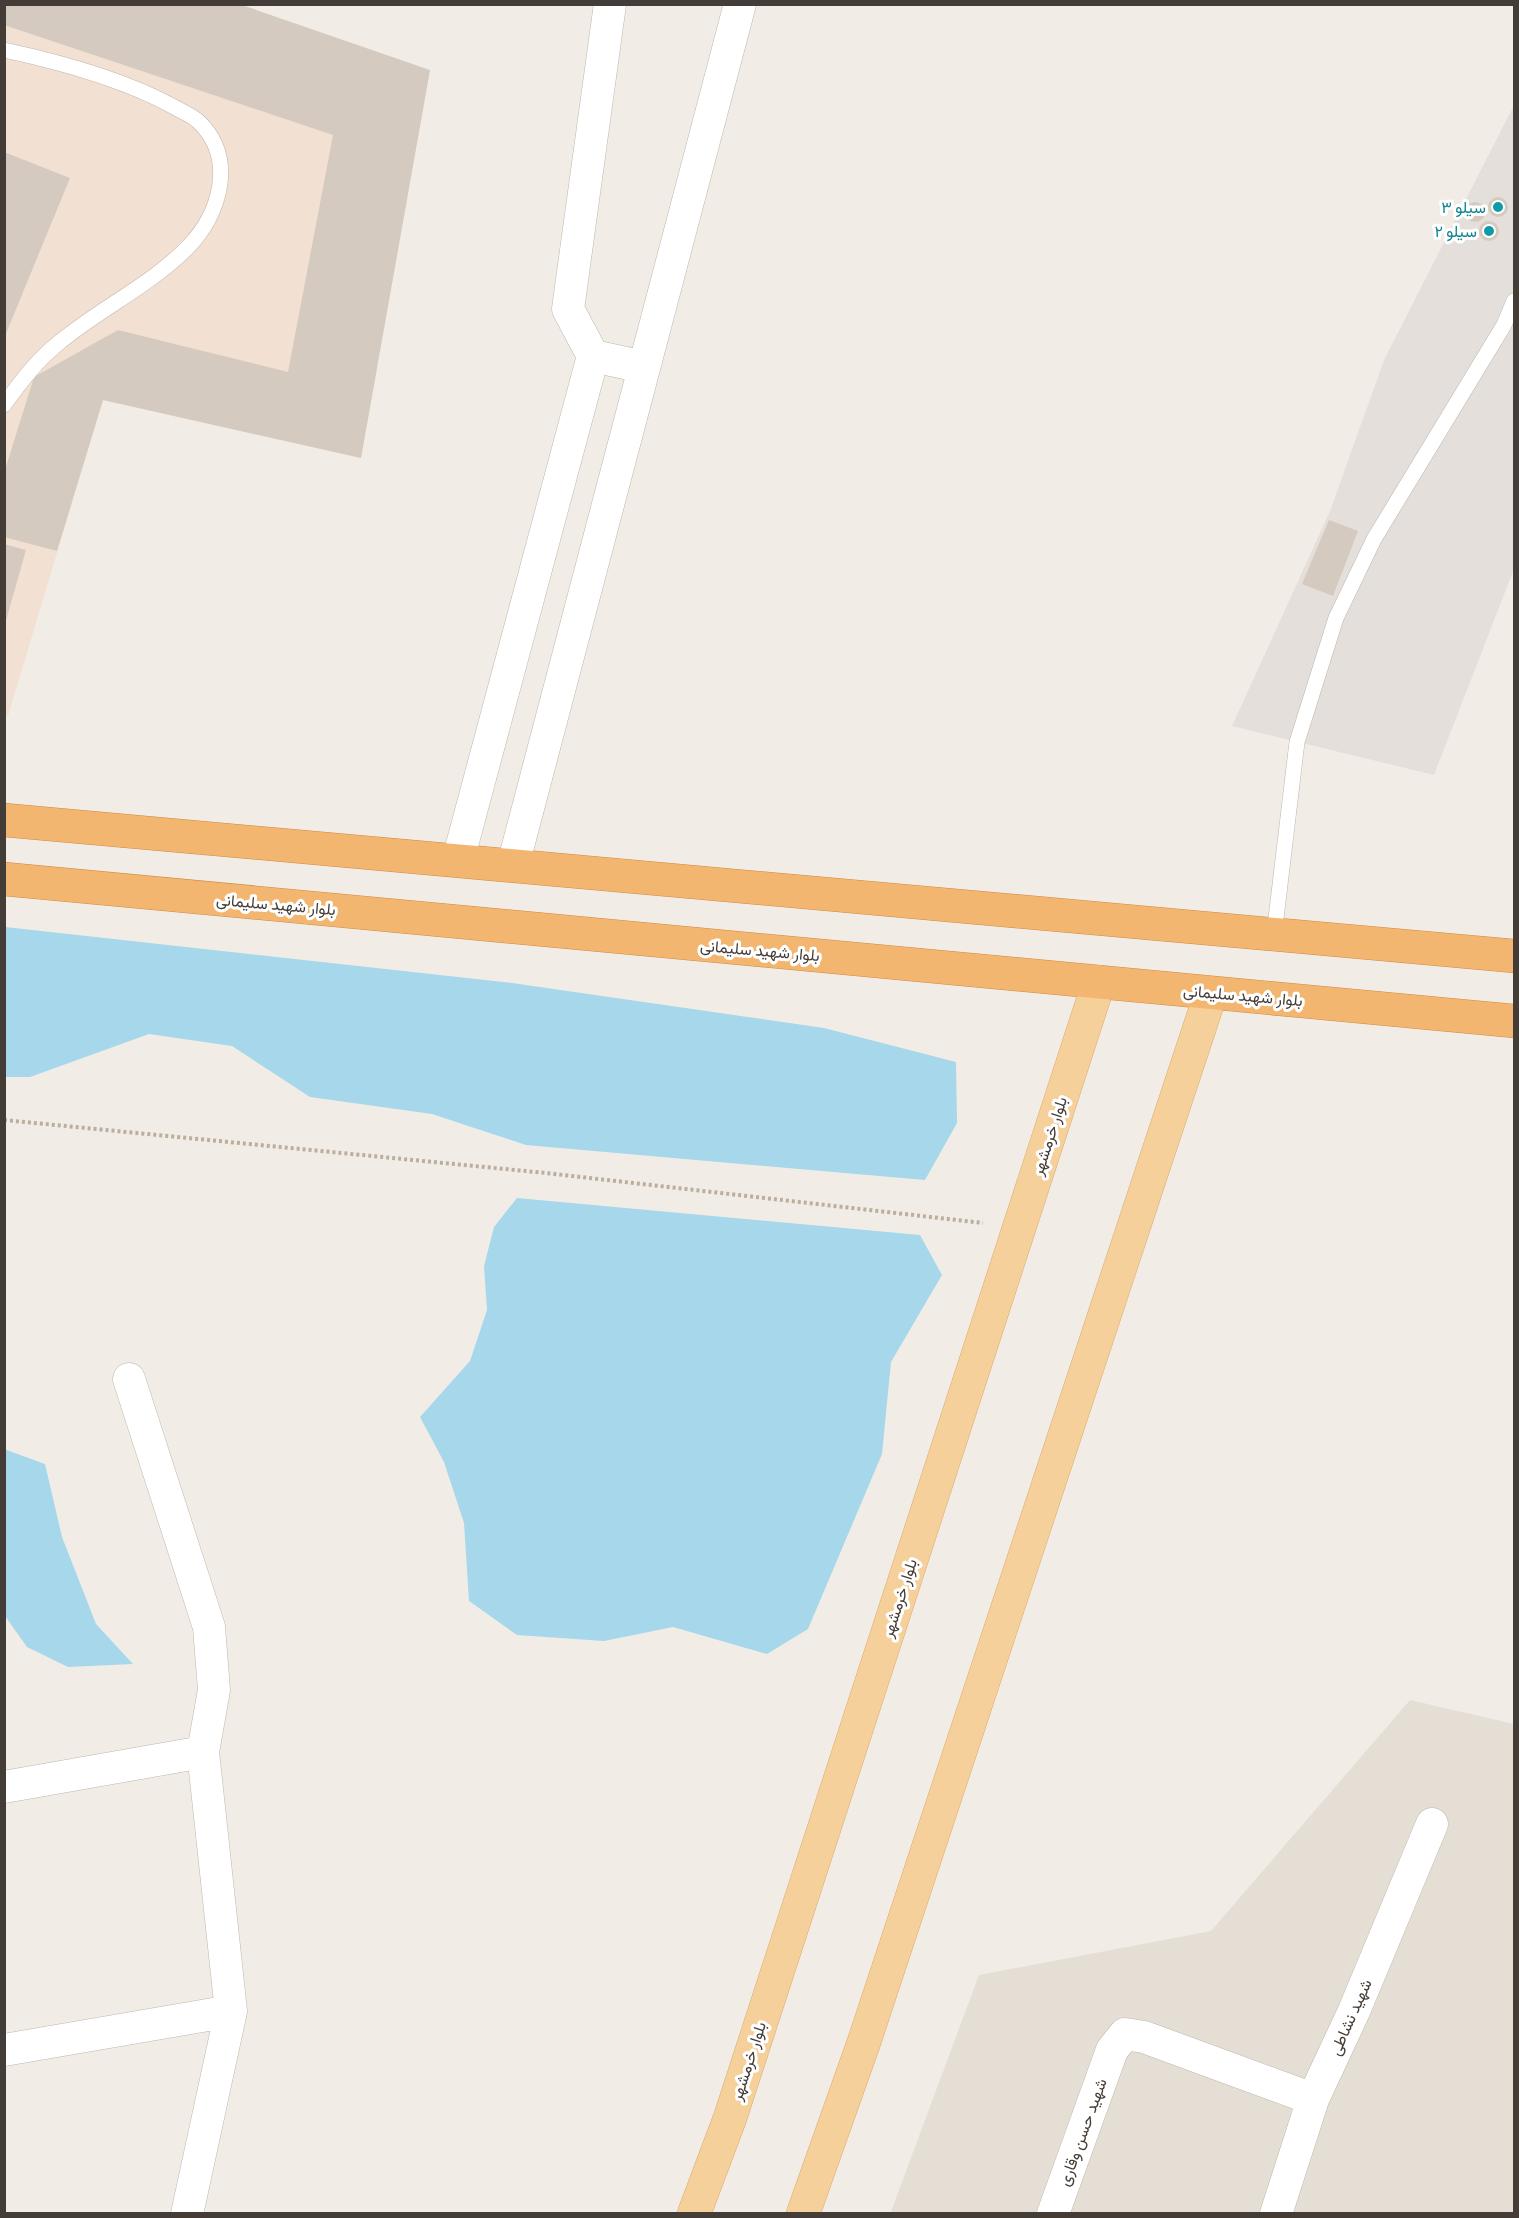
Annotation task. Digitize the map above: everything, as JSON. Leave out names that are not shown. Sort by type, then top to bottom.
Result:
[{"type":"highway","points":[[4,820],[1515,956]]},
{"type":"highway","name":"بلوار شهید سلیمانی","points":[[4,879],[1515,1021]]},
{"type":"main road","name":"بلوار خرمشهر","points":[[693,2214],[730,2118],[1099,982]]},
{"type":"main road","points":[[803,2214],[864,2042],[1211,993]]},
{"type":"street","points":[[458,861],[593,356],[568,309],[610,4]]},
{"type":"street","points":[[513,866],[740,4]]},
{"type":"street","points":[[593,356],[644,367]]},
{"type":"street","points":[[129,1379],[209,1627],[214,1690],[202,1752],[231,2012],[187,2214]]},
{"type":"street","points":[[4,1786],[202,1752]]},
{"type":"street","name":"شهید نشاطی","points":[[1276,2214],[1313,2099],[1354,2011],[1432,1824]]},
{"type":"street","points":[[4,2050],[231,2012]]},
{"type":"street","name":"شهید حسن وقاری","points":[[1053,2214],[1112,2050],[1125,2034],[1144,2037],[1313,2099]]},
{"type":"lane","points":[[4,50],[34,56],[150,94],[198,121],[217,145],[223,176],[216,207],[189,246],[150,278],[60,342],[25,375],[4,405]]},
{"type":"lane","points":[[1274,935],[1296,742],[1336,618],[1374,539],[1504,324],[1515,301]]},
{"type":"path","points":[[4,1120],[546,1173],[1019,1227]]},
{"type":"shaded area","points":[[4,5],[430,70],[361,458],[103,400],[8,716],[4,716]]},
{"type":"shaded area","points":[[1514,105],[1514,569],[1434,775],[1232,726],[1330,511],[1384,360]]},
{"type":"shaded area","points":[[1410,1700],[1514,1724],[1514,2213],[890,2214],[979,1975],[1211,1931]]},
{"type":"water","points":[[5,927],[512,983],[824,1028],[956,1062],[957,1123],[925,1180],[526,1145],[432,1114],[310,1097],[232,1046],[149,1034],[30,1077],[5,1077]]},
{"type":"water","points":[[517,1198],[920,1235],[942,1275],[891,1362],[882,1454],[808,1629],[767,1654],[673,1627],[604,1641],[517,1635],[469,1601],[464,1523],[444,1462],[420,1417],[470,1361],[487,1310],[484,1266],[494,1227]]},
{"type":"water","points":[[4,1449],[45,1464],[62,1537],[96,1624],[133,1664],[68,1667],[27,1647],[5,1616]]},
{"type":"building","points":[[4,4],[239,4],[430,70],[361,458],[103,400],[57,551],[4,537],[4,473],[34,377],[118,330],[288,372],[333,135],[4,25]]},
{"type":"building","points":[[4,152],[70,178],[5,336],[4,336]]},
{"type":"building","name":"سیلو ۳","points":[[1494,197],[1502,197],[1508,203],[1508,211],[1502,217],[1494,217],[1488,211],[1488,203]]},
{"type":"building","points":[[1475,202],[1482,205],[1485,212],[1482,219],[1475,222],[1468,219],[1465,212],[1468,205]]},
{"type":"building","name":"سیلو ۲","points":[[1485,221],[1493,221],[1499,227],[1499,235],[1493,241],[1485,241],[1479,235],[1479,227]]},
{"type":"building","points":[[1329,520],[1358,531],[1333,596],[1302,584]]},
{"type":"building","points":[[4,544],[26,550],[5,624],[4,624]]},
{"type":"place","name":"سیلو ۳","points":[[1498,207]]},
{"type":"place","name":"سیلو ۲","points":[[1489,231]]}]
